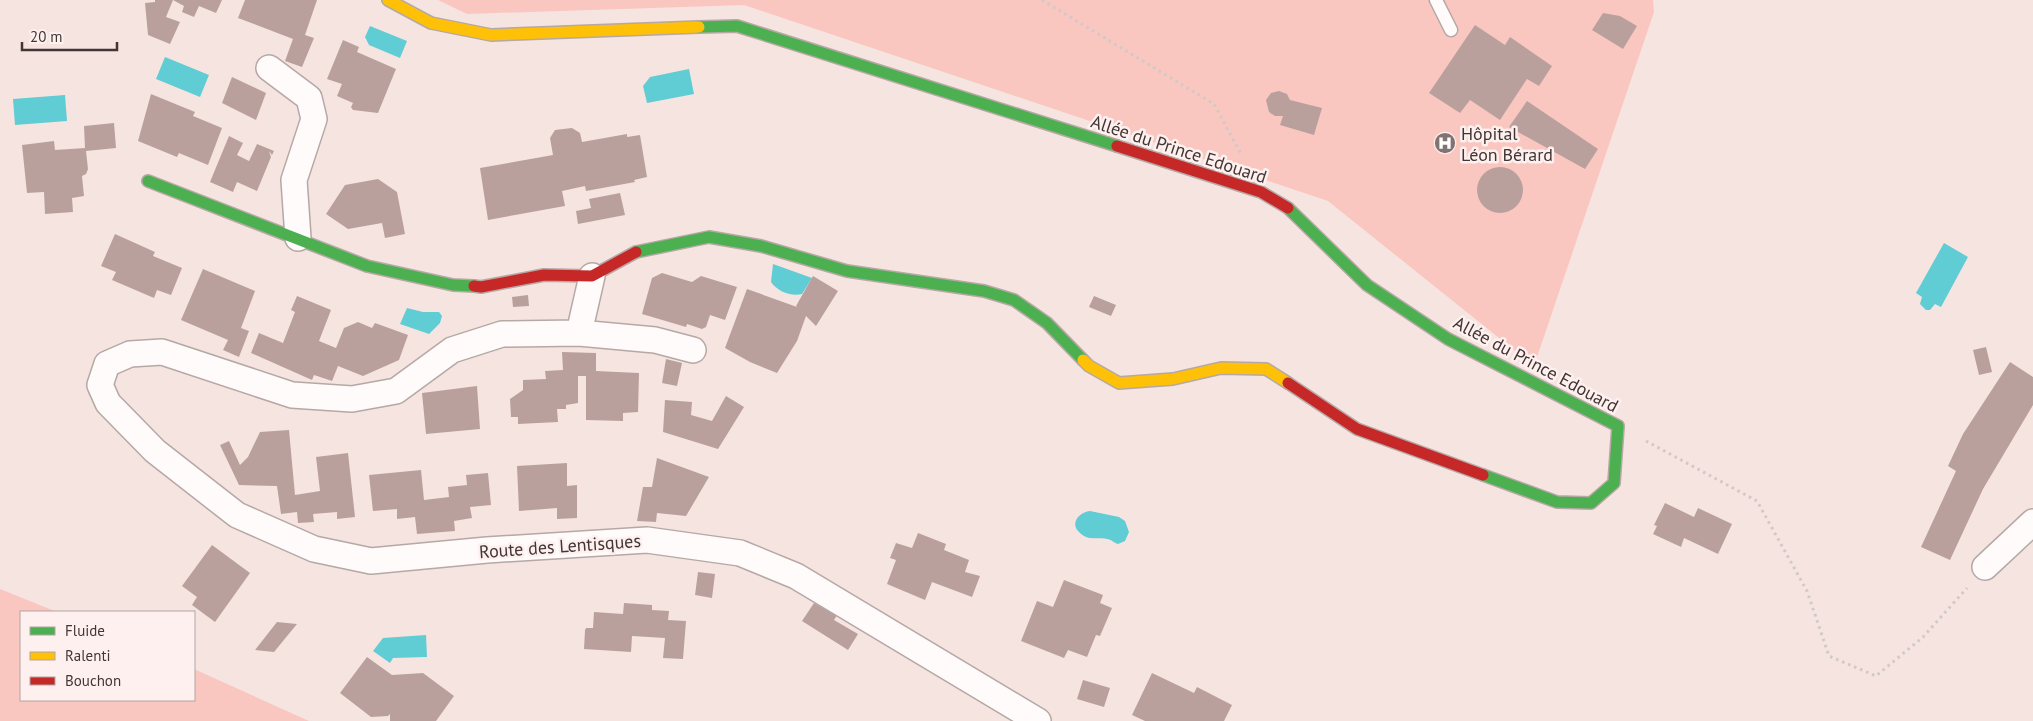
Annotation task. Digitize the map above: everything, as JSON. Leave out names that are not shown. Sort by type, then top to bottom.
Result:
[{"type":"street","name":"Allée du Prince Edouard","points":[[388,0],[430,23],[491,35],[738,26],[1261,192],[1292,211],[1367,285],[1448,339],[1618,426],[1614,483],[1591,503],[1557,502],[1357,429],[1266,369],[1221,368],[1173,379],[1119,383],[1089,366],[1047,323],[1020,304],[1014,300],[984,291],[847,271],[761,246],[709,237],[640,250],[592,276]]},
{"type":"street","points":[[269,68],[309,98],[314,119],[294,180],[298,238]]},
{"type":"street","points":[[148,180],[367,266],[454,285],[482,287],[544,275],[592,276],[579,333],[655,340],[693,350]]},
{"type":"street","name":"Route des Lentisques","points":[[579,333],[502,334],[452,350],[396,391],[352,399],[292,395],[162,352],[130,354],[107,364],[100,385],[108,403],[155,451],[237,515],[314,549],[371,561],[487,550],[648,540],[740,553],[796,576],[1038,721]]},
{"type":"street","points":[[1985,567],[2033,522]]},
{"type":"lane","points":[[1436,0],[1451,30]]},
{"type":"path","points":[[1042,0],[1214,104],[1261,192]]},
{"type":"path","points":[[1618,426],[1757,501],[1807,591],[1829,656],[1876,676],[1923,637],[1985,567]]},
{"type":"shaded area","name":"Hôpital Léon Bérard","points":[[438,0],[1653,0],[1654,12],[1534,366],[1328,201],[744,5],[467,14]]},
{"type":"shaded area","points":[[0,589],[55,611],[20,611],[20,701],[195,701],[195,669],[309,721],[0,721]]},
{"type":"water","points":[[370,26],[407,41],[400,58],[369,45],[365,37]]},
{"type":"water","points":[[165,57],[209,75],[200,97],[156,79]]},
{"type":"water","points":[[689,69],[694,94],[647,103],[643,86],[650,77]]},
{"type":"water","points":[[65,95],[67,121],[15,125],[13,99]]},
{"type":"water","points":[[1944,243],[1968,257],[1941,307],[1935,304],[1930,310],[1926,310],[1920,304],[1922,297],[1916,293]]},
{"type":"water","points":[[773,264],[812,278],[802,294],[789,294],[781,291],[771,282]]},
{"type":"water","points":[[407,308],[423,312],[439,312],[442,316],[440,323],[429,334],[400,324]]},
{"type":"water","points":[[1090,511],[1119,517],[1125,521],[1129,532],[1125,541],[1118,544],[1108,539],[1086,537],[1080,533],[1075,526],[1075,522],[1079,516]]},
{"type":"water","points":[[426,635],[427,657],[393,658],[390,663],[373,651],[383,638]]},
{"type":"building","points":[[155,0],[173,0],[166,17],[180,22],[170,44],[148,35],[145,3],[155,2]]},
{"type":"building","points":[[173,0],[222,0],[216,13],[199,6],[194,17],[182,12],[184,6]]},
{"type":"building","points":[[245,0],[317,0],[305,35],[314,38],[302,67],[285,61],[293,39],[238,18]]},
{"type":"building","points":[[1603,13],[1620,16],[1637,26],[1623,49],[1592,30]]},
{"type":"building","points":[[1475,25],[1505,45],[1510,37],[1552,66],[1539,86],[1527,79],[1500,120],[1470,100],[1460,113],[1429,93]]},
{"type":"building","points":[[343,40],[359,47],[357,52],[396,69],[378,113],[353,110],[351,107],[353,103],[337,96],[342,84],[327,79]]},
{"type":"building","points":[[232,77],[266,93],[256,120],[222,103]]},
{"type":"building","points":[[1279,91],[1287,94],[1290,100],[1322,108],[1314,135],[1280,125],[1283,116],[1275,116],[1269,112],[1266,100],[1271,93]]},
{"type":"building","points":[[151,94],[195,112],[193,116],[222,128],[208,165],[179,153],[177,157],[138,141]]},
{"type":"building","points":[[1527,101],[1598,149],[1585,169],[1509,127]]},
{"type":"building","points":[[114,123],[116,148],[86,151],[88,169],[86,174],[82,176],[84,196],[72,198],[73,212],[45,214],[44,192],[27,193],[22,145],[54,141],[55,150],[85,148],[84,126]]},
{"type":"building","points":[[572,128],[580,133],[582,142],[627,134],[627,137],[640,135],[647,177],[634,180],[635,182],[586,191],[585,186],[562,191],[565,206],[488,220],[480,168],[553,155],[550,138],[555,130]]},
{"type":"building","points":[[229,136],[243,143],[237,155],[249,161],[257,144],[274,151],[272,155],[269,151],[271,157],[257,191],[237,182],[233,192],[210,182]]},
{"type":"building","points":[[1505,167],[1509,168],[1519,177],[1522,181],[1522,199],[1513,209],[1505,213],[1495,213],[1487,209],[1478,199],[1477,185],[1481,177],[1491,168]]},
{"type":"building","points":[[378,179],[397,192],[405,234],[385,238],[382,223],[348,229],[326,214],[345,185]]},
{"type":"building","points":[[620,193],[625,215],[578,224],[576,211],[591,208],[589,199]]},
{"type":"building","points":[[115,234],[155,252],[153,256],[182,268],[171,295],[157,290],[154,298],[112,280],[116,272],[101,266]]},
{"type":"building","points":[[203,269],[255,291],[241,328],[249,331],[239,357],[223,350],[228,340],[181,320]]},
{"type":"building","points":[[662,273],[692,282],[701,276],[737,287],[725,320],[710,315],[706,327],[702,329],[687,324],[686,327],[642,314],[652,278]]},
{"type":"building","points":[[813,276],[838,291],[816,326],[806,316],[797,341],[777,373],[750,362],[725,348],[747,289],[797,307]]},
{"type":"building","points":[[528,295],[529,306],[513,307],[512,297]]},
{"type":"building","points":[[297,296],[331,310],[319,341],[336,348],[344,328],[358,322],[372,328],[375,323],[408,335],[399,360],[363,376],[338,366],[332,381],[314,375],[312,380],[251,353],[259,333],[283,343],[295,312],[291,310]]},
{"type":"building","points":[[1094,296],[1116,305],[1111,316],[1089,307]]},
{"type":"building","points":[[1986,347],[1992,372],[1979,375],[1973,350]]},
{"type":"building","points":[[562,352],[596,353],[596,371],[639,373],[638,412],[623,413],[623,421],[586,420],[586,376],[578,376],[578,403],[566,405],[566,409],[557,409],[558,422],[518,424],[518,417],[511,417],[510,399],[523,390],[523,380],[546,379],[545,371],[563,370]]},
{"type":"building","points":[[666,359],[682,363],[677,386],[662,383]]},
{"type":"building","points":[[2010,362],[2033,377],[2033,405],[1983,489],[1950,560],[1921,547],[1956,471],[1948,466],[1963,434]]},
{"type":"building","points":[[477,386],[480,429],[426,434],[422,393]]},
{"type":"building","points":[[726,396],[744,407],[718,449],[663,432],[665,400],[692,402],[691,415],[712,421]]},
{"type":"building","points":[[289,430],[295,495],[320,491],[316,457],[348,453],[355,517],[337,519],[337,512],[313,514],[314,522],[298,523],[297,512],[281,514],[277,486],[239,485],[220,445],[229,441],[240,465],[248,457],[260,432]]},
{"type":"building","points":[[657,458],[709,477],[686,516],[657,513],[656,522],[637,521],[643,487],[652,487]]},
{"type":"building","points":[[567,463],[567,486],[577,485],[577,518],[557,519],[557,508],[519,511],[517,466]]},
{"type":"building","points":[[421,470],[424,500],[449,497],[448,487],[467,485],[466,475],[488,473],[491,505],[470,507],[472,518],[454,521],[455,531],[417,534],[415,517],[397,519],[397,509],[373,511],[369,475]]},
{"type":"building","points":[[1665,503],[1694,517],[1698,508],[1732,524],[1718,554],[1684,538],[1681,547],[1653,534],[1657,526],[1654,525]]},
{"type":"building","points":[[918,533],[946,544],[944,550],[969,560],[965,572],[980,576],[972,597],[932,582],[925,600],[887,584],[896,560],[890,558],[896,543],[912,548]]},
{"type":"building","points":[[212,545],[250,573],[215,622],[192,605],[197,597],[182,586]]},
{"type":"building","points":[[698,572],[715,574],[712,598],[695,595]]},
{"type":"building","points":[[1064,580],[1103,595],[1100,603],[1112,608],[1100,636],[1096,635],[1087,657],[1068,650],[1064,658],[1021,641],[1037,601],[1053,607]]},
{"type":"building","points":[[624,603],[652,605],[652,610],[669,611],[668,620],[686,621],[683,659],[663,658],[665,638],[632,636],[631,652],[584,649],[585,630],[586,628],[593,628],[594,612],[623,614]]},
{"type":"building","points":[[814,603],[837,615],[834,620],[858,634],[848,650],[802,621]]},
{"type":"building","points":[[277,622],[297,624],[274,652],[255,650]]},
{"type":"building","points":[[367,657],[392,675],[423,673],[454,696],[436,721],[390,721],[390,714],[388,716],[371,717],[340,693]]},
{"type":"building","points":[[1152,673],[1194,693],[1197,687],[1232,705],[1224,721],[1145,721],[1132,715]]},
{"type":"building","points":[[1083,680],[1110,688],[1104,707],[1077,699]]},
{"type":"traffic: fast","points":[[699,27],[737,26],[1117,146]]},
{"type":"traffic: fast","points":[[148,181],[367,266],[453,285],[474,286]]},
{"type":"traffic: fast","points":[[1288,208],[1367,285],[1448,339],[1618,426],[1614,483],[1591,503],[1557,502],[1483,475]]},
{"type":"traffic: fast","points":[[636,252],[709,237],[761,246],[847,271],[984,291],[1014,300],[1047,323],[1083,360]]},
{"type":"traffic: slow","points":[[388,0],[431,23],[491,35],[699,27]]},
{"type":"traffic: slow","points":[[1083,360],[1089,366],[1119,383],[1173,379],[1221,368],[1266,369],[1288,383]]},
{"type":"traffic: jam","points":[[1117,146],[1261,192],[1288,208]]},
{"type":"traffic: jam","points":[[474,286],[481,287],[544,275],[592,276],[636,252]]},
{"type":"traffic: jam","points":[[1288,383],[1357,429],[1483,475]]},
{"type":"place","name":"Hôpital Léon Bérard","points":[[1445,143]]}]
